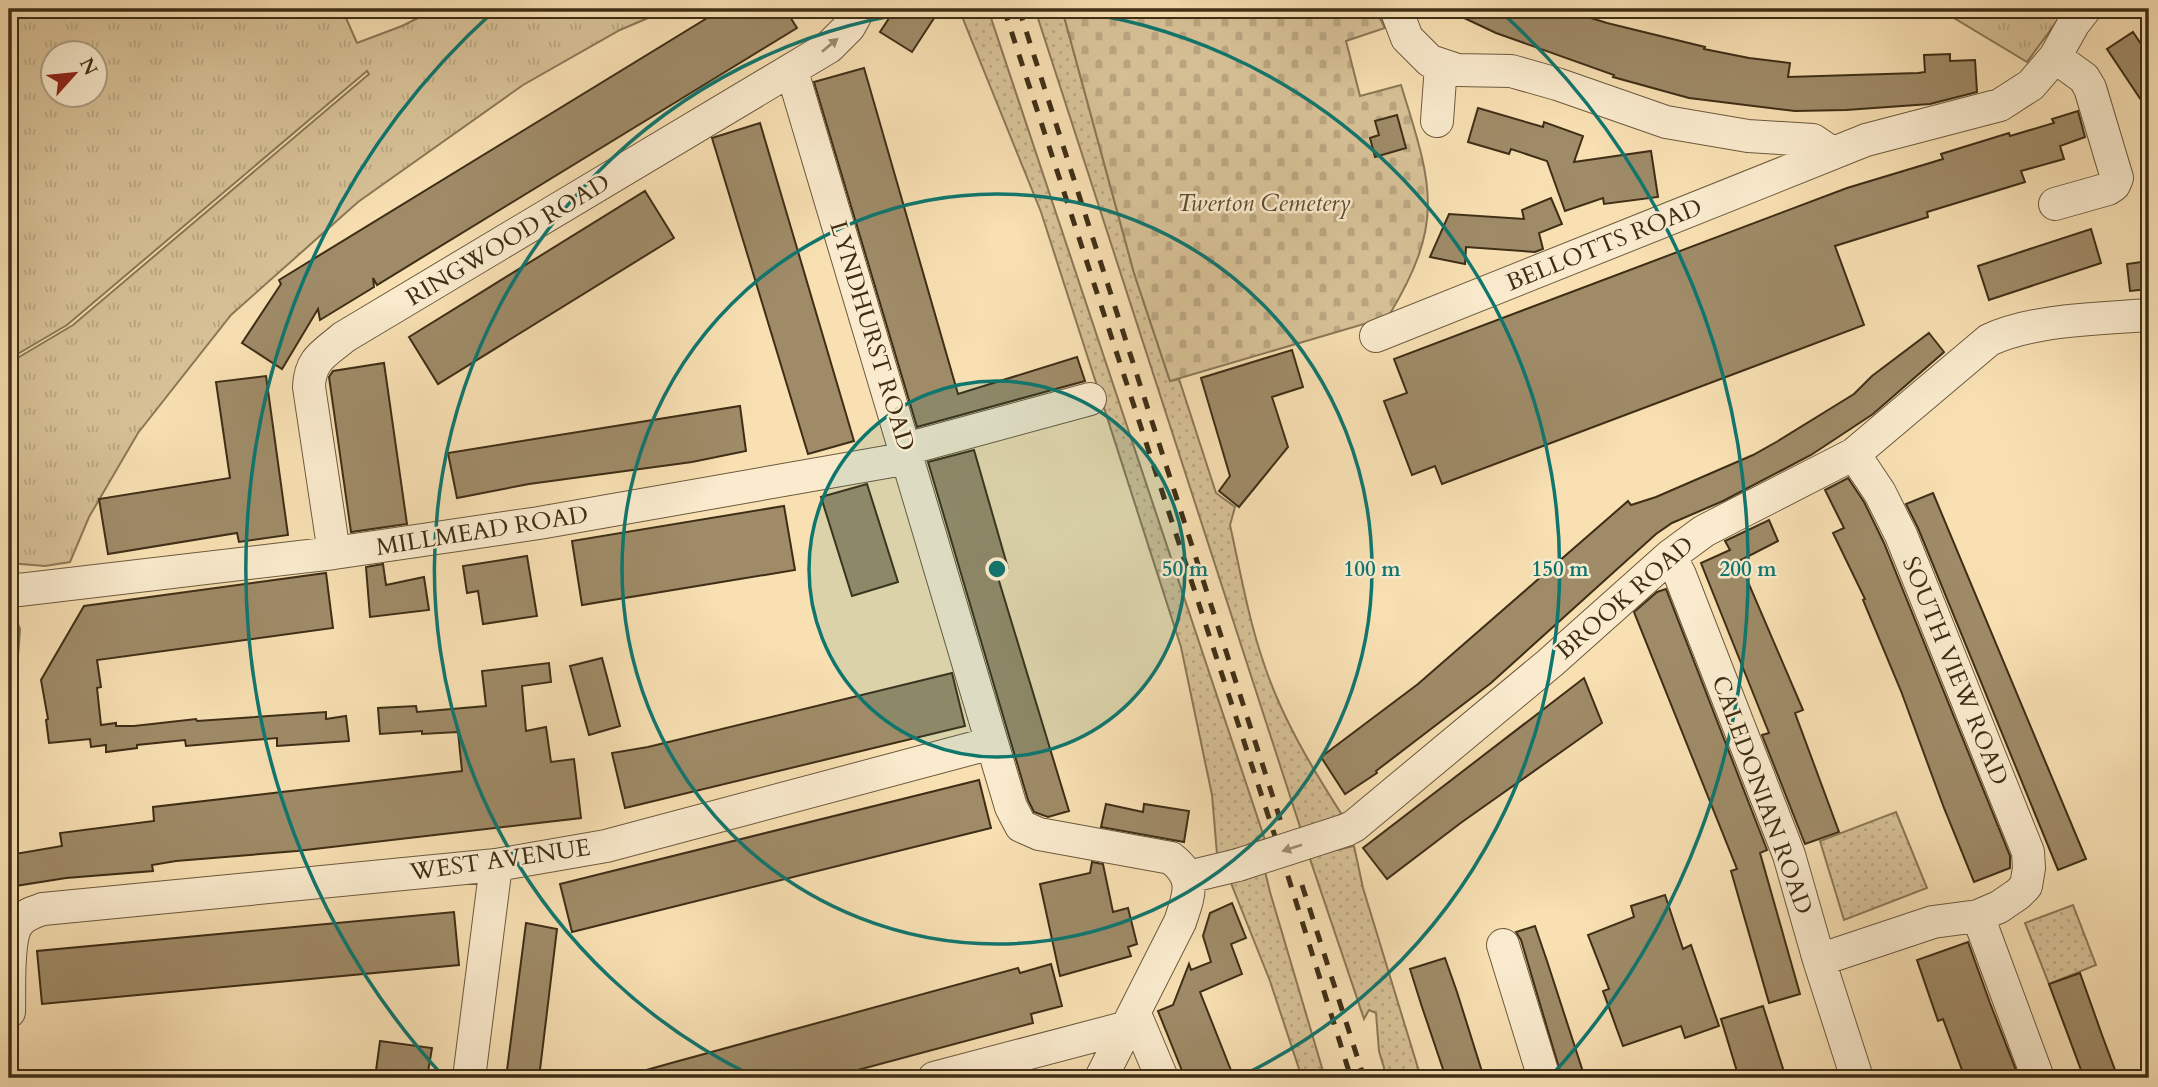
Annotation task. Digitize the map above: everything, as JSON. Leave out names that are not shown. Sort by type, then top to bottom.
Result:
[{"type":"street","name":"RINGWOOD ROAD","points":[[334,553],[309,387],[309,370],[315,362],[344,337],[829,47],[849,27],[859,9]]},
{"type":"street","points":[[1396,9],[1407,38],[1430,61],[1441,65],[1457,70],[1511,71],[1666,122],[1748,136],[1813,140],[1832,153]]},
{"type":"street","name":"BELLOTTS ROAD","points":[[1376,336],[1832,153],[1886,134],[2000,106],[2031,85],[2055,57],[2085,9]]},
{"type":"street","points":[[2055,57],[2084,78],[2090,88],[2117,178],[2114,185],[2108,189],[2055,204]]},
{"type":"street","points":[[1437,121],[1441,65]]},
{"type":"street","name":"LYNDHURST ROAD","points":[[792,71],[992,743]]},
{"type":"street","name":"BROOK ROAD","points":[[1188,877],[1238,865],[1354,826],[1550,663],[1670,556],[1704,531],[1854,454],[1989,340],[2016,330],[2076,321],[2149,315]]},
{"type":"street","name":"MILLMEAD ROAD","points":[[9,588],[19,590],[334,553],[539,523],[907,454],[1090,399]]},
{"type":"street","name":"SOUTH VIEW ROAD","points":[[1854,454],[1880,493],[1901,535],[2028,852],[2026,886],[2018,894],[1978,916]]},
{"type":"street","name":"CALEDONIAN ROAD","points":[[1670,556],[1680,575],[1789,855],[1857,1078]]},
{"type":"street","points":[[992,743],[1011,807],[1021,826],[1039,834],[1171,858],[1181,866],[1188,877],[1189,895],[1180,922],[1101,1078]]},
{"type":"street","name":"WEST AVENUE","points":[[9,1012],[12,939],[17,924],[29,914],[61,906],[496,865],[606,846],[992,743]]},
{"type":"street","points":[[469,1078],[496,865]]},
{"type":"street","points":[[1819,960],[1933,922],[1978,916],[2038,1078]]},
{"type":"street","points":[[1503,945],[1544,1078]]},
{"type":"street","points":[[934,1078],[1132,1020]]},
{"type":"street","points":[[1132,1020],[1162,1078]]},
{"type":"green space","points":[[9,9],[342,9],[357,43],[402,26],[436,9],[669,9],[620,30],[523,85],[358,202],[231,315],[138,433],[89,517],[70,562],[45,566],[9,563],[9,363],[73,325],[369,74],[367,71],[67,325],[9,359]]},
{"type":"green space","points":[[959,9],[988,9],[1268,849],[1231,859],[1217,854],[1212,795],[1181,647],[1041,212]]},
{"type":"green space","points":[[1035,9],[1062,9],[1134,273],[1170,381],[1179,379],[1216,493],[1235,507],[1230,525],[1249,610],[1270,682],[1309,761],[1344,818],[1302,833]]},
{"type":"green space","name":"Twerton Cemetery","points":[[1062,9],[1375,9],[1385,28],[1346,41],[1360,96],[1401,85],[1420,150],[1428,203],[1426,228],[1419,255],[1388,317],[1170,381],[1134,273]]},
{"type":"green space","points":[[1939,9],[2048,9],[2060,17],[2027,62]]},
{"type":"green space","points":[[9,616],[15,617],[20,629],[16,683],[9,692]]},
{"type":"green space","points":[[1896,812],[1927,888],[1844,920],[1820,841]]},
{"type":"green space","points":[[1354,846],[1363,888],[1421,1078],[1387,1078],[1379,1051],[1376,1013],[1369,1010],[1364,1019],[1309,856]]},
{"type":"green space","points":[[1265,871],[1325,1078],[1302,1078],[1270,981],[1231,883]]},
{"type":"green space","points":[[2073,905],[2096,965],[2049,984],[2025,923]]},
{"type":"building","points":[[722,9],[785,9],[797,28],[377,285],[373,278],[374,287],[320,320],[318,309],[282,369],[242,343],[281,284],[279,280]]},
{"type":"building","points":[[895,9],[940,9],[912,52],[880,32]]},
{"type":"building","points":[[1445,9],[1562,9],[1705,47],[1704,49],[1790,63],[1788,77],[1918,73],[1925,72],[1924,55],[1950,54],[1950,61],[1975,60],[1977,92],[1930,104],[1846,110],[1795,111],[1689,98],[1613,77],[1614,75],[1496,33]]},
{"type":"building","points":[[2133,32],[2149,56],[2149,112],[2107,49]]},
{"type":"building","points":[[864,68],[958,394],[1077,357],[1085,381],[917,427],[814,82]]},
{"type":"building","points":[[1478,108],[1543,127],[1544,122],[1583,136],[1574,162],[1651,151],[1658,197],[1604,204],[1603,198],[1565,211],[1547,161],[1511,149],[1509,154],[1468,142]]},
{"type":"building","points":[[2078,111],[2085,137],[2060,146],[2064,159],[2021,171],[2025,182],[1927,212],[1928,217],[1835,246],[1864,325],[1442,484],[1435,466],[1412,475],[1384,401],[1407,393],[1394,359],[1847,188],[1943,159],[1941,154],[2009,133],[2010,136],[2054,123],[2052,119]]},
{"type":"building","points":[[1397,115],[1406,148],[1375,157],[1370,138],[1379,135],[1375,121]]},
{"type":"building","points":[[760,123],[854,441],[808,454],[712,138]]},
{"type":"building","points":[[645,191],[674,238],[438,384],[409,337]]},
{"type":"building","points":[[1551,198],[1562,224],[1539,233],[1543,249],[1535,252],[1466,247],[1465,264],[1430,257],[1449,214],[1524,219],[1522,210]]},
{"type":"building","points":[[2091,229],[2101,263],[1989,300],[1978,266]]},
{"type":"building","points":[[2149,261],[2149,289],[2130,291],[2127,264]]},
{"type":"building","points":[[1929,333],[1944,352],[1873,414],[1811,455],[1723,501],[1672,523],[1656,534],[1491,683],[1376,771],[1377,773],[1345,794],[1321,757],[1418,684],[1628,501],[1631,505],[1656,497],[1753,455],[1854,394],[1872,376]]},
{"type":"building","points":[[1292,350],[1303,387],[1272,397],[1288,447],[1239,507],[1219,491],[1230,476],[1201,378]]},
{"type":"building","points":[[384,363],[407,524],[351,532],[329,377],[333,371]]},
{"type":"building","points":[[266,376],[288,535],[239,542],[237,533],[108,554],[99,499],[230,478],[216,382]]},
{"type":"building","points":[[740,406],[746,451],[692,462],[529,484],[457,498],[448,453]]},
{"type":"building","points":[[974,450],[1008,568],[996,571],[1069,811],[1048,817],[1034,812],[1028,800],[928,462]]},
{"type":"building","points":[[1848,478],[1864,502],[1884,543],[2010,856],[2010,868],[1974,882],[1863,600],[1865,599],[1833,533],[1844,528],[1825,490]]},
{"type":"building","points":[[867,484],[898,582],[852,596],[821,497]]},
{"type":"building","points":[[1933,493],[2086,859],[2058,870],[1906,504]]},
{"type":"building","points":[[784,506],[795,570],[582,605],[572,541]]},
{"type":"building","points":[[1769,520],[1778,541],[1739,561],[1803,710],[1795,713],[1839,832],[1805,844],[1762,735],[1769,733],[1701,563],[1730,550],[1725,541]]},
{"type":"building","points":[[527,556],[537,616],[483,624],[478,591],[467,593],[463,566]]},
{"type":"building","points":[[383,564],[386,585],[424,577],[429,610],[370,617],[366,567]]},
{"type":"building","points":[[326,573],[333,628],[97,660],[101,687],[97,688],[101,725],[116,723],[116,726],[134,726],[196,719],[326,712],[326,719],[346,716],[349,741],[277,746],[277,738],[186,746],[185,740],[137,745],[137,748],[106,752],[106,745],[91,747],[90,739],[49,743],[41,680],[84,606]]},
{"type":"building","points":[[1666,589],[1767,850],[1760,853],[1800,994],[1769,1003],[1731,871],[1737,869],[1634,612],[1657,592]]},
{"type":"building","points":[[602,658],[620,726],[589,735],[570,666]]},
{"type":"building","points":[[549,663],[551,682],[522,686],[526,731],[546,727],[551,762],[574,759],[581,818],[297,851],[176,861],[152,865],[153,871],[66,878],[9,887],[9,855],[62,846],[60,833],[154,821],[153,807],[462,771],[458,732],[380,734],[378,708],[416,706],[417,712],[486,706],[482,671]]},
{"type":"building","points":[[952,673],[965,726],[625,808],[612,753],[648,747]]},
{"type":"building","points":[[1584,678],[1602,723],[1387,879],[1363,848]]},
{"type":"building","points":[[979,780],[991,828],[572,932],[560,884]]},
{"type":"building","points":[[1106,804],[1143,812],[1144,804],[1189,811],[1184,842],[1101,827]]},
{"type":"building","points":[[1092,862],[1103,864],[1113,912],[1128,908],[1137,944],[1128,947],[1131,956],[1060,976],[1040,884],[1090,873]]},
{"type":"building","points":[[1665,895],[1683,949],[1691,945],[1719,1026],[1685,1038],[1681,1026],[1623,1046],[1603,991],[1609,989],[1588,935],[1634,917],[1631,906]]},
{"type":"building","points":[[1232,903],[1246,938],[1231,944],[1242,974],[1200,992],[1234,1078],[1185,1078],[1158,1011],[1173,1005],[1189,964],[1191,970],[1211,962],[1203,936],[1210,913]]},
{"type":"building","points":[[454,912],[459,965],[42,1004],[37,951]]},
{"type":"building","points":[[526,923],[557,929],[539,1078],[506,1078]]},
{"type":"building","points":[[1535,926],[1585,1078],[1562,1078],[1521,940],[1516,932]]},
{"type":"building","points":[[1968,942],[2019,1078],[1965,1078],[1943,1019],[1938,1021],[1917,960]]},
{"type":"building","points":[[1445,958],[1484,1078],[1446,1078],[1421,1004],[1410,969]]},
{"type":"building","points":[[1051,964],[1062,1006],[1031,1014],[1033,1023],[828,1078],[640,1078],[639,1072],[675,1062],[1018,968],[1020,973]]},
{"type":"building","points":[[2080,973],[2118,1078],[2084,1078],[2049,984]]},
{"type":"building","points":[[1763,1006],[1786,1078],[1739,1078],[1721,1019]]},
{"type":"building","points":[[380,1041],[432,1048],[427,1078],[375,1078]]},
{"type":"railway","points":[[1004,9],[1287,873],[1351,1078]]},
{"type":"railway","points":[[1019,9],[1281,822]]},
{"type":"railway","points":[[1302,885],[1364,1078]]}]
